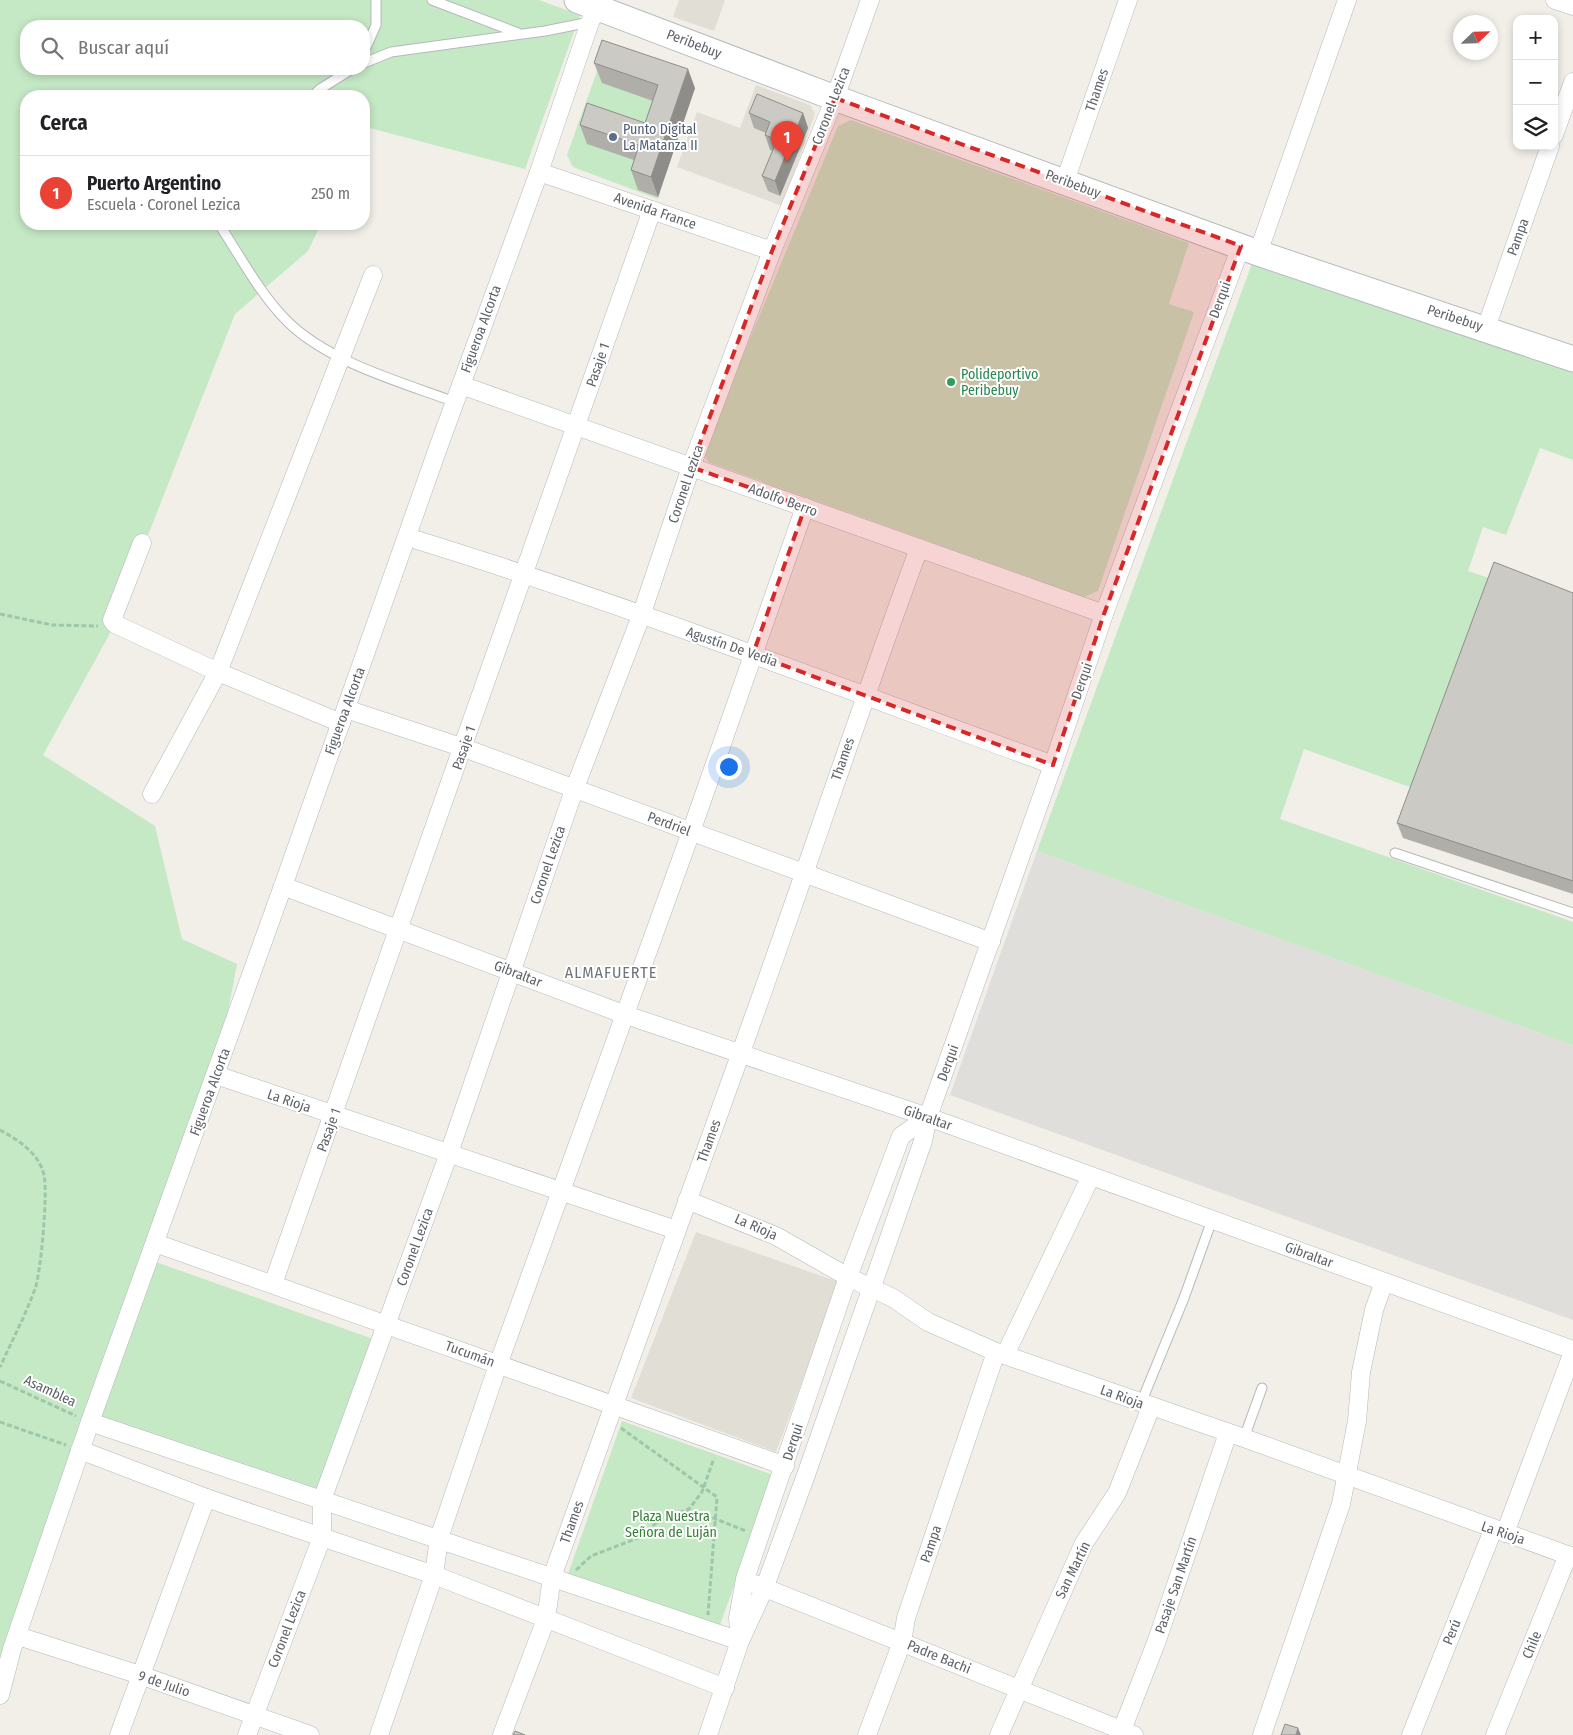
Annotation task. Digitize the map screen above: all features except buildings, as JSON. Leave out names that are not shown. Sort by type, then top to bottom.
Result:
[{"type":"street","name":"Coronel Lezica","points":[[247,1735],[322,1538],[322,1500],[449,1153],[574,790],[641,616],[690,467],[772,251],[835,98],[870,0]]},
{"type":"street","name":"Thames","points":[[1065,181],[1128,0]]},
{"type":"street","name":"Derqui","points":[[708,1735],[740,1641],[764,1589],[923,1142],[928,1117],[1053,765],[1104,614],[1347,0]]},
{"type":"street","points":[[1555,0],[1573,6]]},
{"type":"street","name":"Peribebuy","points":[[592,7],[1249,250],[1486,328],[1573,359]]},
{"type":"street","name":"Figueroa Alcorta","points":[[0,1695],[80,1450],[539,172],[592,7]]},
{"type":"street","points":[[1558,124],[1573,82]]},
{"type":"street","name":"Pampa","points":[[1486,328],[1549,150]]},
{"type":"street","name":"Avenida France","points":[[539,172],[772,251]]},
{"type":"street","name":"Pasaje 1","points":[[274,1284],[652,210]]},
{"type":"street","points":[[152,794],[218,672],[373,275]]},
{"type":"street","name":"Adolfo Berro","points":[[458,394],[576,426],[1104,614]]},
{"type":"street","points":[[379,1735],[434,1575],[439,1538],[498,1364],[691,832],[805,507]]},
{"type":"street","name":"Agustín De Vedia","points":[[407,537],[524,573],[641,616],[753,654],[1053,765]]},
{"type":"street","points":[[115,624],[112,620],[113,614],[142,543]]},
{"type":"street","name":"Thames","points":[[502,1735],[546,1618],[611,1412],[741,1054],[864,696],[919,548]]},
{"type":"street","name":"Perdriel","points":[[115,624],[218,672],[343,716],[464,748],[991,942]]},
{"type":"street","name":"Gibraltar","points":[[283,886],[624,1014],[928,1117],[1573,1351]]},
{"type":"street","name":"La Rioja","points":[[216,1075],[676,1230]]},
{"type":"street","name":"Derqui","points":[[740,1641],[738,1618],[745,1579],[848,1277],[901,1136],[928,1117]]},
{"type":"street","name":"Pampa","points":[[867,1735],[902,1642],[906,1618],[1000,1354],[1092,1176]]},
{"type":"street","name":"La Rioja","points":[[687,1200],[776,1236],[848,1277],[892,1298],[928,1322],[1000,1354],[1236,1436],[1570,1556]]},
{"type":"street","name":"Tucumán","points":[[155,1243],[498,1364],[611,1412],[720,1443],[785,1466]]},
{"type":"street","points":[[1262,1735],[1336,1525],[1357,1421],[1361,1372],[1374,1310],[1384,1282]]},
{"type":"street","name":"Perú","points":[[1411,1735],[1499,1532],[1573,1351]]},
{"type":"street","name":"San Martín","points":[[999,1735],[1084,1544],[1117,1493],[1146,1405]]},
{"type":"street","points":[[90,1422],[439,1538],[740,1641]]},
{"type":"street","name":"Pasaje San Martín","points":[[1125,1733],[1156,1643],[1236,1436]]},
{"type":"street","points":[[80,1450],[206,1498],[434,1575],[725,1688]]},
{"type":"street","points":[[119,1735],[206,1498]]},
{"type":"street","name":"Chile","points":[[1495,1735],[1570,1556]]},
{"type":"street","name":"Padre Bachi","points":[[745,1579],[764,1589],[902,1642],[1125,1733]]},
{"type":"street","name":"9 de Julio","points":[[18,1636],[140,1675],[310,1735]]},
{"type":"lane","points":[[370,38],[376,25],[376,0]]},
{"type":"lane","points":[[432,0],[518,34]]},
{"type":"lane","points":[[370,60],[390,52],[545,31],[592,7]]},
{"type":"lane","points":[[321,90],[340,75]]},
{"type":"lane","points":[[222,230],[271,301],[288,321],[353,364],[458,394]]},
{"type":"lane","points":[[1395,853],[1573,912]]},
{"type":"lane","points":[[1146,1405],[1212,1220]]},
{"type":"lane","points":[[1236,1436],[1262,1388]]},
{"type":"path","points":[[0,614],[52,625],[86,627],[115,624]]},
{"type":"path","points":[[0,1130],[20,1141],[35,1156],[44,1175],[44,1219],[36,1287],[0,1366]]},
{"type":"path","name":"Asamblea","points":[[0,1381],[90,1422]]},
{"type":"path","points":[[611,1412],[717,1498],[707,1630]]},
{"type":"path","points":[[0,1422],[80,1450]]},
{"type":"path","points":[[558,1579],[591,1556],[638,1538],[661,1519],[690,1509],[703,1488],[720,1443]]},
{"type":"path","points":[[680,1512],[716,1518],[760,1537]]},
{"type":"highlighted area","points":[[835,98],[1241,246],[1104,614],[1053,765],[753,654],[805,507],[691,467],[772,251]]},
{"type":"shaded area","points":[[679,0],[725,0],[714,31],[673,17]]},
{"type":"shaded area","points":[[756,85],[810,105],[815,114],[782,206],[677,167],[697,112],[740,128]]},
{"type":"shaded area","points":[[1037,851],[1573,1045],[1573,1320],[950,1095]]},
{"type":"shaded area","points":[[696,1232],[839,1282],[776,1452],[631,1398]]},
{"type":"green space","points":[[0,0],[539,0],[580,15],[525,169],[370,128],[370,90],[20,90],[20,230],[318,230],[308,251],[235,314],[108,637],[43,755],[155,826],[182,939],[237,964],[216,1075],[0,1695]]},
{"type":"green space","points":[[604,52],[694,87],[658,199],[573,167],[567,155]]},
{"type":"green space","name":"Polideportivo Peribebuy","points":[[851,120],[1189,243],[1169,304],[1194,312],[1098,591],[1084,597],[708,462],[703,452],[838,126]]},
{"type":"green space","points":[[1254,258],[1573,367],[1573,460],[1540,448],[1506,535],[1483,527],[1468,571],[1495,580],[1418,790],[1304,749],[1280,819],[1573,922],[1573,1045],[1037,851]]},
{"type":"green space","points":[[153,1261],[376,1340],[321,1497],[99,1418]]},
{"type":"green space","name":"Plaza Nuestra Señora de Luján","points":[[622,1421],[773,1475],[719,1628],[568,1574]]},
{"type":"place","name":"Punto Digital La Matanza II","points":[[613,137]]},
{"type":"place","name":"Puerto Argentino","points":[[787,162]]},
{"type":"place","name":"Polideportivo Peribebuy","points":[[951,382]]},
{"type":"district","name":"ALMAFUERTE","points":[[611,972]]}]
